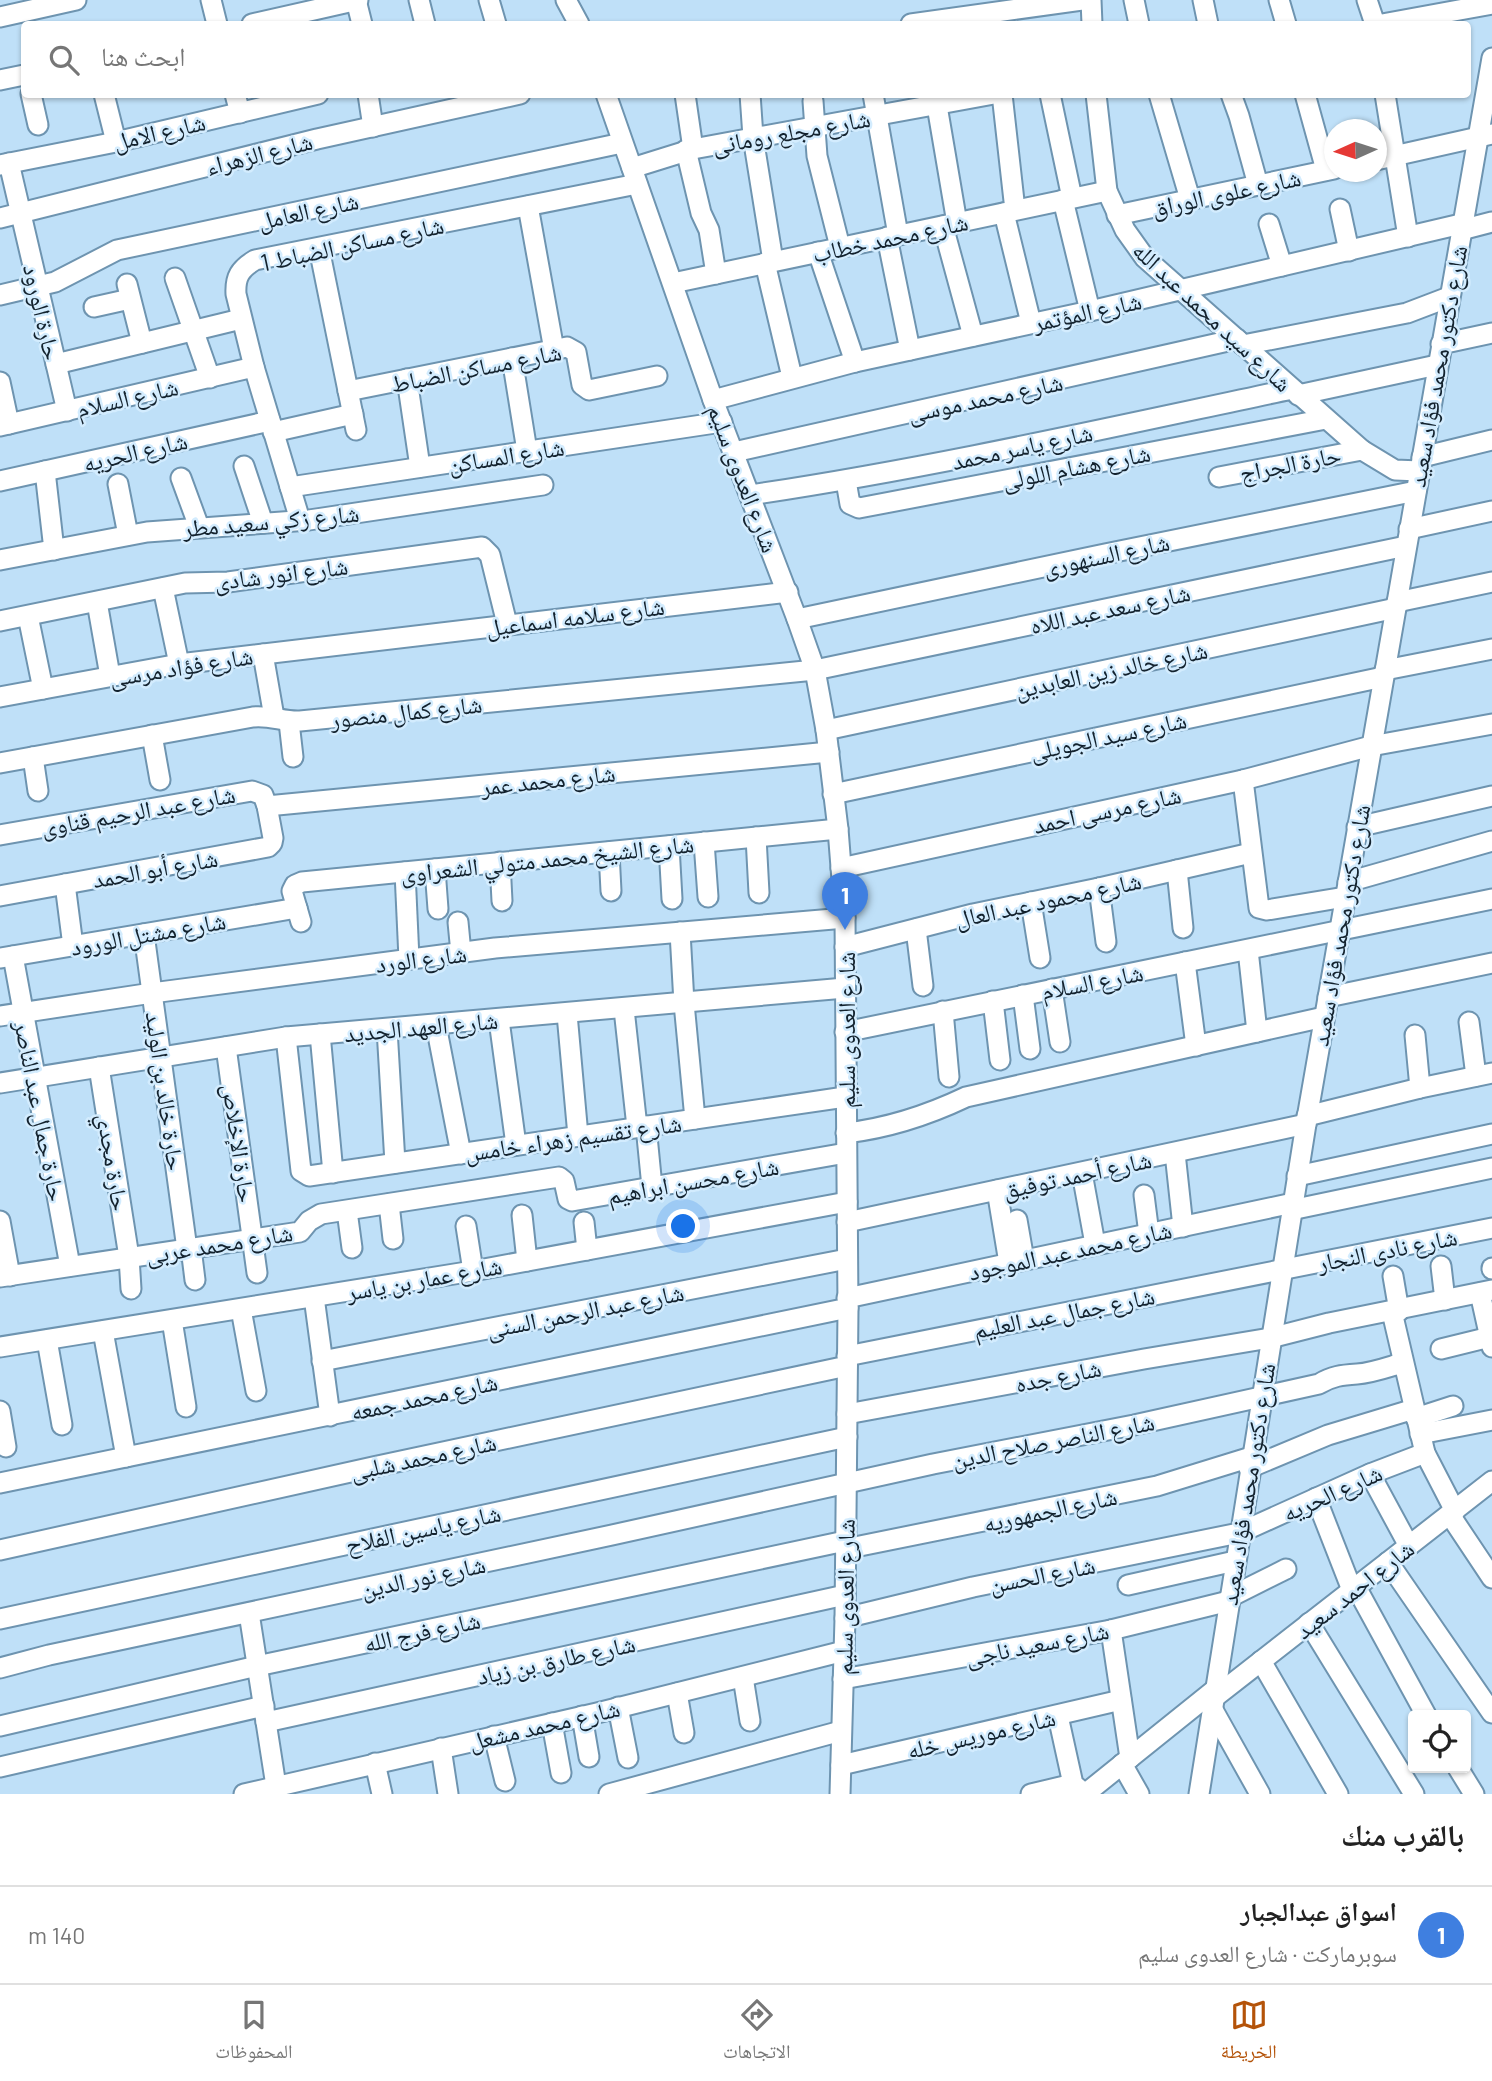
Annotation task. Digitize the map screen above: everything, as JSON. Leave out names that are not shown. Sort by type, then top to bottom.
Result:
[{"type":"street","points":[[0,17],[54,2],[76,0]]},
{"type":"street","points":[[211,0],[216,21]]},
{"type":"street","points":[[291,20],[357,0],[361,21]]},
{"type":"street","points":[[419,0],[424,21]]},
{"type":"street","points":[[489,0],[495,21]]},
{"type":"street","points":[[566,0],[577,21]]},
{"type":"street","points":[[932,21],[1082,0]]},
{"type":"street","points":[[1091,0],[1092,21]]},
{"type":"street","points":[[1134,0],[1138,21]]},
{"type":"street","points":[[1203,0],[1207,21]]},
{"type":"street","points":[[1279,0],[1285,21]]},
{"type":"street","points":[[1367,0],[1374,21]]},
{"type":"street","points":[[1419,21],[1492,4]]},
{"type":"street","name":"شارع دكتور محمد فؤاد سعيد","points":[[1199,1794],[1306,1120],[1461,227],[1485,136],[1492,58]]},
{"type":"street","points":[[0,80],[21,76]]},
{"type":"street","points":[[32,98],[38,125]]},
{"type":"street","points":[[105,98],[116,142]]},
{"type":"street","name":"شارع الامل","points":[[4,164],[116,142],[238,104],[286,98]]},
{"type":"street","points":[[369,98],[373,127]]},
{"type":"street","name":"شارع الزهراء","points":[[0,218],[499,98]]},
{"type":"street","name":"شارع العدوى سليم","points":[[607,98],[713,400],[788,592],[815,670],[825,730],[838,829],[845,918],[847,1437],[840,1794]]},
{"type":"street","points":[[685,98],[689,150],[701,213],[709,230],[716,274]]},
{"type":"street","points":[[750,98],[769,262],[792,377]]},
{"type":"street","points":[[874,98],[910,350]]},
{"type":"street","name":"شارع مجلع رومانى","points":[[634,176],[689,150],[877,116],[936,100],[959,98]]},
{"type":"street","points":[[1002,98],[1009,212],[1031,323]]},
{"type":"street","points":[[1051,98],[1090,312]]},
{"type":"street","name":"شارع سيد محمد عبد الله","points":[[1096,98],[1107,191],[1129,237],[1145,258],[1362,450],[1395,470],[1421,464]]},
{"type":"street","points":[[1160,98],[1190,200]]},
{"type":"street","points":[[1232,98],[1258,185]]},
{"type":"street","points":[[1306,98],[1324,151]]},
{"type":"street","points":[[1385,98],[1385,119]]},
{"type":"street","points":[[936,100],[950,224],[973,337]]},
{"type":"street","points":[[813,101],[817,156],[841,247]]},
{"type":"street","points":[[1387,158],[1485,136]]},
{"type":"street","name":"شارع العامل","points":[[0,295],[38,288],[117,250],[622,143]]},
{"type":"street","name":"حارة الورود","points":[[4,164],[20,213],[67,411]]},
{"type":"street","points":[[1387,165],[1408,237]]},
{"type":"street","name":"شارع علوى الوراق","points":[[1117,215],[1324,170]]},
{"type":"street","name":"شارع مساكن الضباط 1","points":[[300,520],[241,319],[235,283],[244,267],[255,260],[528,206],[634,176]]},
{"type":"street","name":"شارع محمد خطاب","points":[[673,282],[1107,191]]},
{"type":"street","points":[[528,206],[554,350]]},
{"type":"street","points":[[1340,209],[1349,251]]},
{"type":"street","name":"شارع المؤتمر","points":[[713,400],[855,362],[1090,312],[1408,237],[1492,222]]},
{"type":"street","points":[[1269,224],[1282,266]]},
{"type":"street","points":[[318,248],[348,391]]},
{"type":"street","points":[[818,252],[855,362]]},
{"type":"street","points":[[175,278],[210,378]]},
{"type":"street","points":[[94,307],[128,291],[142,343]]},
{"type":"street","name":"شارع محمد موسى","points":[[734,452],[1240,342],[1407,313],[1449,297]]},
{"type":"street","points":[[56,364],[241,319]]},
{"type":"street","points":[[1441,344],[1492,333]]},
{"type":"street","name":"شارع مساكن الضباط","points":[[348,391],[570,347],[576,352],[582,385],[589,390],[657,376]]},
{"type":"street","points":[[512,358],[527,451]]},
{"type":"street","name":"شارع ياسر محمد","points":[[750,495],[846,481],[1437,365]]},
{"type":"street","name":"شارع السلام","points":[[4,425],[254,367]]},
{"type":"street","points":[[407,379],[420,467]]},
{"type":"street","points":[[0,382],[4,425]]},
{"type":"street","name":"شارع الحريه","points":[[0,481],[272,426],[354,422],[348,391]]},
{"type":"street","name":"شارع هشام اللولى","points":[[846,481],[850,504],[859,508],[1326,419]]},
{"type":"street","name":"شارع المساكن","points":[[290,487],[722,422]]},
{"type":"street","points":[[1421,464],[1492,440]]},
{"type":"street","name":"حارة الجراج","points":[[1219,477],[1362,450]]},
{"type":"street","points":[[244,466],[263,523]]},
{"type":"street","points":[[46,471],[54,550]]},
{"type":"street","points":[[181,478],[199,527]]},
{"type":"street","points":[[118,484],[128,536]]},
{"type":"street","name":"شارع زكي سعيد مطر","points":[[0,560],[128,536],[199,527],[300,520],[543,485]]},
{"type":"street","name":"شارع السنهورى","points":[[797,619],[1416,491]]},
{"type":"street","name":"شارع سعد عبد اللاه","points":[[815,670],[1408,538],[1492,511]]},
{"type":"street","name":"شارع انور شادى","points":[[0,621],[185,583],[228,582],[482,547],[490,555],[507,624]]},
{"type":"street","name":"شارع خالد زين العابدين","points":[[825,730],[1492,582]]},
{"type":"street","points":[[163,588],[179,664]]},
{"type":"street","name":"شارع سلامه اسماعيل","points":[[363,642],[788,592]]},
{"type":"street","points":[[97,602],[110,676]]},
{"type":"street","points":[[28,616],[43,689]]},
{"type":"street","name":"شارع فؤاد مرسى","points":[[0,697],[179,664],[363,642]]},
{"type":"street","name":"شارع سيد الجويلى","points":[[833,794],[1492,649]]},
{"type":"street","points":[[263,654],[293,757]]},
{"type":"street","name":"شارع كمال منصور","points":[[0,763],[253,717],[282,719],[815,670]]},
{"type":"street","name":"شارع مرسى احمد","points":[[841,868],[1243,780],[1371,747],[1492,724]]},
{"type":"street","points":[[152,736],[160,780]]},
{"type":"street","name":"شارع محمد عمر","points":[[268,806],[828,752]]},
{"type":"street","points":[[33,757],[38,790]]},
{"type":"street","points":[[1243,780],[1257,904],[1263,911],[1347,889],[1492,841]]},
{"type":"street","name":"شارع عبد الرحيم قناوى","points":[[0,835],[252,791],[263,795],[268,806]]},
{"type":"street","points":[[1357,827],[1492,796]]},
{"type":"street","name":"شارع أبو الحمد","points":[[0,896],[268,847],[273,838],[268,806]]},
{"type":"street","name":"شارع الشيخ محمد متولي الشعراوى","points":[[299,915],[292,891],[298,883],[838,829]]},
{"type":"street","points":[[756,837],[759,893]]},
{"type":"street","points":[[704,842],[708,897]]},
{"type":"street","points":[[669,846],[671,899]]},
{"type":"street","points":[[609,852],[611,891]]},
{"type":"street","name":"شارع محمود عبد العال","points":[[845,947],[973,914],[1251,853]]},
{"type":"street","points":[[500,862],[502,901]]},
{"type":"street","points":[[435,869],[438,909]]},
{"type":"street","points":[[1177,870],[1183,928]]},
{"type":"street","points":[[405,872],[409,959]]},
{"type":"street","points":[[65,884],[73,946]]},
{"type":"street","points":[[1099,888],[1106,942]]},
{"type":"street","name":"شارع السلام","points":[[845,1032],[1492,899]]},
{"type":"street","points":[[1031,902],[1040,958]]},
{"type":"street","name":"شارع مشتل الورود","points":[[6,957],[144,934],[299,915]]},
{"type":"street","name":"شارع الورد","points":[[0,1016],[409,959],[845,918]]},
{"type":"street","points":[[458,922],[461,953]]},
{"type":"street","points":[[916,929],[923,986]]},
{"type":"street","points":[[680,932],[695,1119]]},
{"type":"street","name":"حارة خالد بن الوليد","points":[[144,934],[195,1280]]},
{"type":"street","points":[[1248,950],[1257,1032]]},
{"type":"street","name":"حارة جمال عبد الناصر","points":[[6,957],[23,1013],[71,1266]]},
{"type":"street","points":[[1185,962],[1196,1046]]},
{"type":"street","points":[[1328,997],[1492,963]]},
{"type":"street","name":"شارع العهد الجديد","points":[[0,1083],[286,1037],[845,989]]},
{"type":"street","points":[[1052,989],[1060,1042]]},
{"type":"street","points":[[1023,995],[1030,1049]]},
{"type":"street","points":[[993,1001],[1000,1060]]},
{"type":"street","points":[[624,1009],[652,1187]]},
{"type":"street","points":[[943,1012],[949,1077]]},
{"type":"street","points":[[567,1014],[578,1136]]},
{"type":"street","points":[[846,1133],[907,1122],[965,1097],[1324,1017]]},
{"type":"street","points":[[499,1020],[516,1146]]},
{"type":"street","points":[[1469,1022],[1484,1075]]},
{"type":"street","points":[[436,1025],[461,1154]]},
{"type":"street","points":[[387,1029],[394,1163]]},
{"type":"street","points":[[320,1034],[333,1172]]},
{"type":"street","points":[[1415,1035],[1420,1088]]},
{"type":"street","name":"شارع تقسيم زهراء خامس","points":[[286,1037],[302,1174],[309,1176],[845,1097]]},
{"type":"street","name":"حارة الإخلاص","points":[[226,1047],[257,1273]]},
{"type":"street","name":"حارة مجدي","points":[[99,1067],[129,1258],[131,1289]]},
{"type":"street","name":"شارع أحمد توفيق","points":[[847,1222],[1175,1153],[1420,1088],[1484,1075]]},
{"type":"street","points":[[1297,1175],[1492,1134]]},
{"type":"street","name":"شارع محسن ابراهيم","points":[[557,1177],[564,1179],[567,1198],[570,1201],[846,1153]]},
{"type":"street","points":[[1175,1153],[1183,1227]]},
{"type":"street","name":"شارع محمد عبد الموجود","points":[[847,1303],[1095,1244],[1492,1168]]},
{"type":"street","points":[[1082,1173],[1095,1244]]},
{"type":"street","name":"شارع محمد عربى","points":[[5,1276],[300,1232],[314,1217],[557,1177]]},
{"type":"street","points":[[997,1190],[1016,1261]]},
{"type":"street","points":[[1144,1195],[1149,1234]]},
{"type":"street","name":"شارع عمار بن ياسر","points":[[0,1347],[473,1271],[847,1202]]},
{"type":"street","points":[[389,1204],[393,1239]]},
{"type":"street","points":[[348,1210],[352,1248]]},
{"type":"street","points":[[522,1215],[527,1261]]},
{"type":"street","points":[[1016,1261],[1017,1220]]},
{"type":"street","points":[[0,1221],[5,1276]]},
{"type":"street","points":[[584,1222],[587,1250]]},
{"type":"street","points":[[466,1226],[473,1271]]},
{"type":"street","name":"شارع نادى النجار","points":[[1282,1270],[1492,1228]]},
{"type":"street","name":"شارع عبد الرحمن السنى","points":[[322,1361],[847,1259]]},
{"type":"street","points":[[1441,1266],[1445,1300]]},
{"type":"street","name":"شارع جمال عبد العليم","points":[[847,1361],[1282,1270]]},
{"type":"street","points":[[1393,1276],[1402,1363],[1419,1429],[1452,1513],[1492,1578]]},
{"type":"street","points":[[1441,1349],[1491,1342],[1486,1292]]},
{"type":"street","name":"شارع جده","points":[[847,1415],[1270,1338],[1329,1323],[1486,1292]]},
{"type":"street","points":[[314,1297],[330,1416]]},
{"type":"street","name":"شارع محمد جمعه","points":[[0,1483],[330,1416],[847,1303]]},
{"type":"street","points":[[241,1309],[256,1391]]},
{"type":"street","points":[[172,1320],[186,1407]]},
{"type":"street","points":[[103,1331],[126,1457]]},
{"type":"street","points":[[47,1340],[62,1425]]},
{"type":"street","name":"شارع محمد شلبى","points":[[0,1550],[847,1361]]},
{"type":"street","name":"شارع الناصر صلاح الدين","points":[[846,1485],[933,1464],[1261,1398],[1319,1384],[1330,1377],[1357,1374],[1402,1363]]},
{"type":"street","points":[[1419,1429],[1453,1406]]},
{"type":"street","points":[[0,1411],[6,1447]]},
{"type":"street","points":[[1419,1429],[1492,1420]]},
{"type":"street","name":"شارع الحريه","points":[[1239,1533],[1370,1474],[1419,1429]]},
{"type":"street","name":"شارع الجمهوريه","points":[[845,1545],[1157,1486],[1250,1462],[1328,1435],[1419,1429]]},
{"type":"street","name":"شارع ياسين الفلاح","points":[[0,1619],[847,1437]]},
{"type":"street","points":[[1370,1474],[1409,1546]]},
{"type":"street","name":"شارع احمد سعيد","points":[[1081,1791],[1215,1698],[1492,1481]]},
{"type":"street","name":"شارع نور الدين","points":[[0,1668],[49,1655],[846,1485]]},
{"type":"street","points":[[1316,1499],[1354,1589],[1423,1710]]},
{"type":"street","name":"شارع الحسن","points":[[845,1618],[973,1587],[1103,1563],[1239,1533]]},
{"type":"street","name":"شارع فرج الله","points":[[0,1726],[257,1666],[845,1545]]},
{"type":"street","points":[[1128,1585],[1235,1561]]},
{"type":"street","points":[[1388,1563],[1492,1713]]},
{"type":"street","name":"شارع سعيد ناجى","points":[[844,1679],[1111,1630],[1229,1599],[1286,1569]]},
{"type":"street","name":"شارع طارق بن زياد","points":[[0,1767],[845,1595]]},
{"type":"street","points":[[249,1613],[276,1786]]},
{"type":"street","points":[[1309,1623],[1414,1794]]},
{"type":"street","points":[[1111,1630],[1126,1761],[1139,1794]]},
{"type":"street","name":"شارع محمد مشعل","points":[[251,1793],[276,1786],[313,1786],[374,1763],[582,1716],[844,1651]]},
{"type":"street","points":[[1261,1661],[1338,1794]]},
{"type":"street","points":[[743,1676],[750,1721]]},
{"type":"street","points":[[677,1693],[684,1733]]},
{"type":"street","points":[[1215,1698],[1260,1794]]},
{"type":"street","name":"شارع موريس خله","points":[[841,1765],[1121,1700]]},
{"type":"street","points":[[618,1707],[628,1758]]},
{"type":"street","points":[[582,1716],[589,1757]]},
{"type":"street","points":[[1031,1794],[1081,1791],[1058,1716]]},
{"type":"street","points":[[552,1723],[561,1773]]},
{"type":"street","points":[[609,1794],[841,1731]]},
{"type":"street","points":[[494,1736],[505,1781]]},
{"type":"street","points":[[441,1748],[448,1794]]},
{"type":"street","points":[[374,1763],[382,1794]]},
{"type":"street","points":[[1461,1773],[1474,1794]]},
{"type":"place","name":"اسواق عبدالجبار","points":[[845,930]]}]
